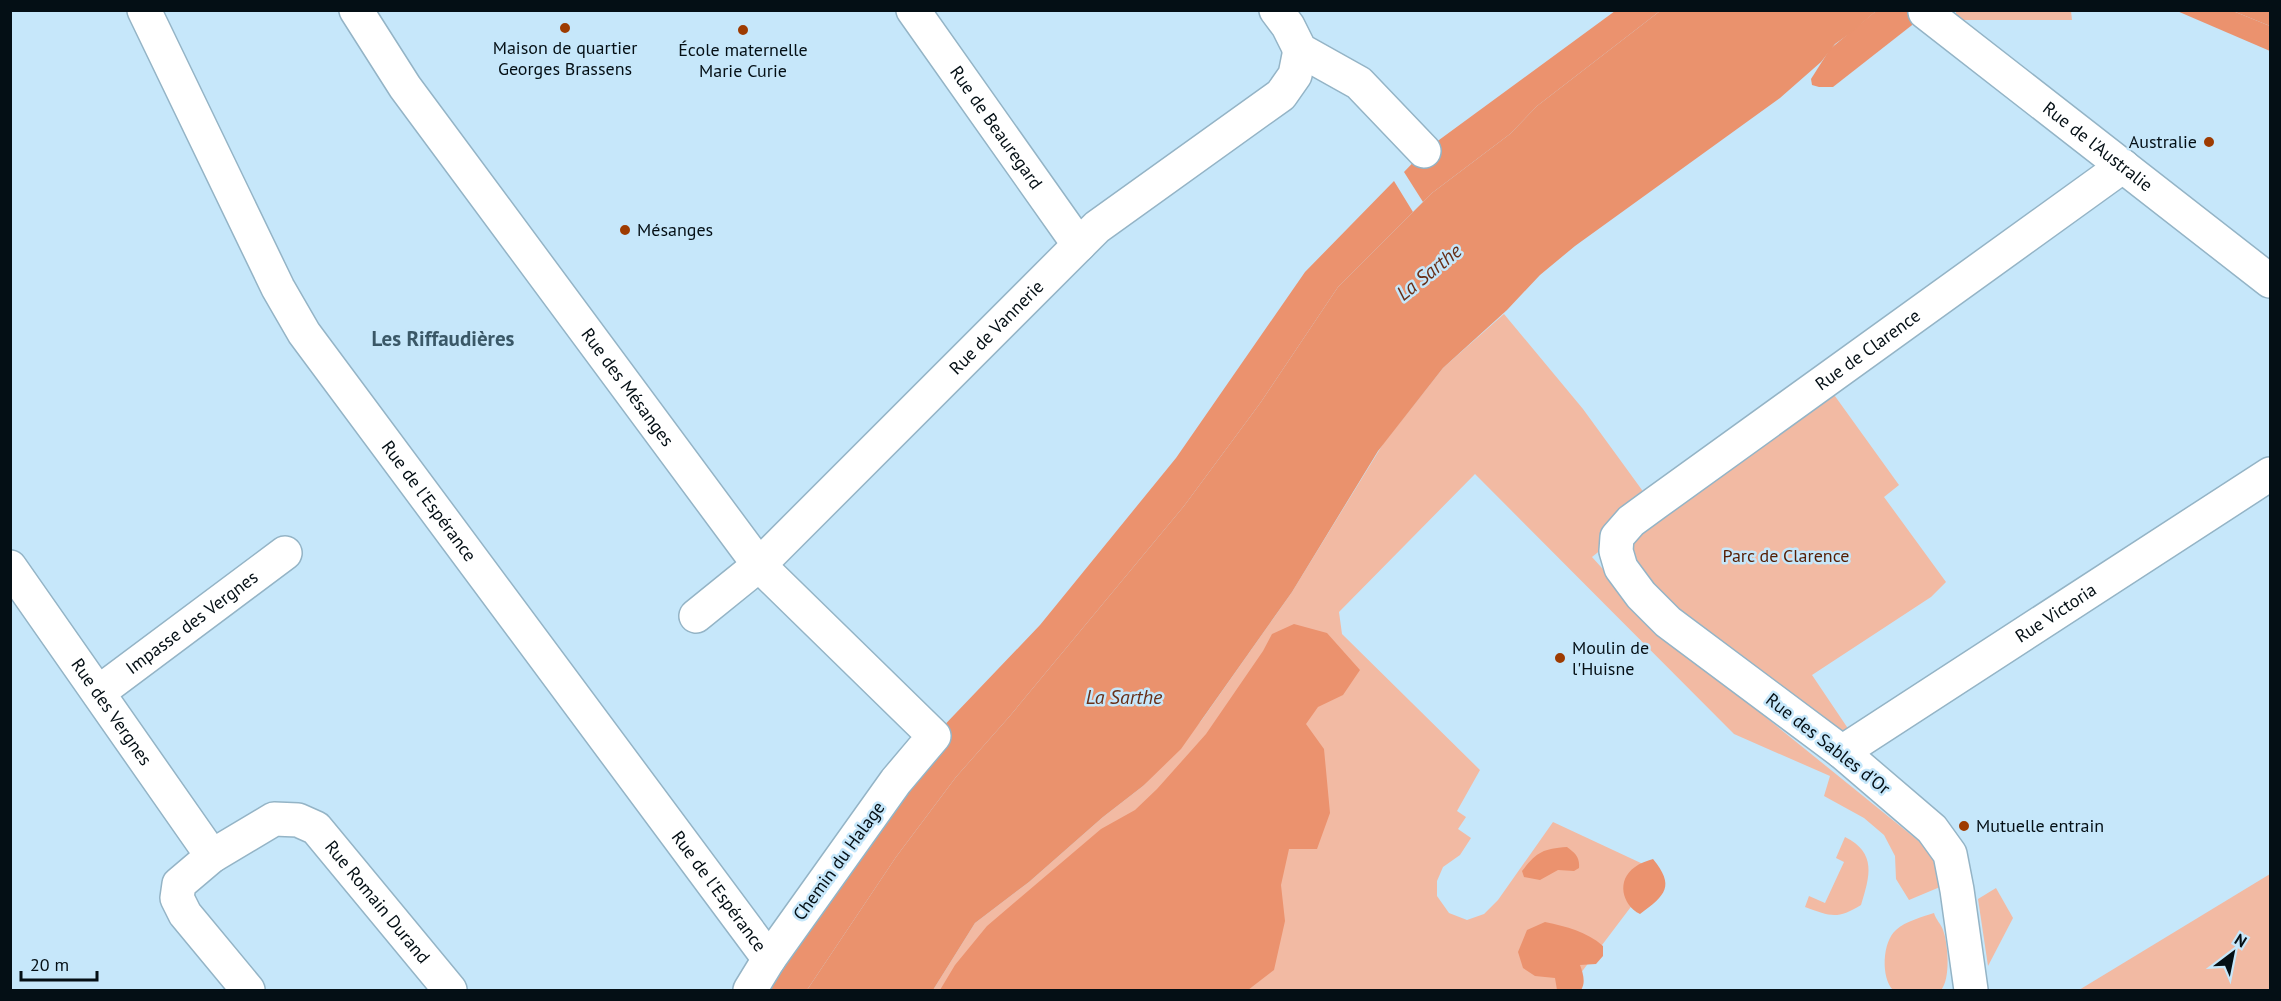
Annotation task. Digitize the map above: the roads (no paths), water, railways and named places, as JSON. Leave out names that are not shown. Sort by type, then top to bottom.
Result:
[{"type":"street","name":"Rue de l'Espérance","points":[[144,10],[278,288],[304,333],[769,959]]},
{"type":"street","name":"Rue des Mésanges","points":[[356,10],[405,87],[759,565],[934,736]]},
{"type":"street","name":"Rue de Beauregard","points":[[913,10],[1079,245]]},
{"type":"street","points":[[1275,10],[1288,26],[1300,50],[1359,83],[1424,152]]},
{"type":"street","name":"Rue de l'Australie","points":[[1925,12],[2271,281]]},
{"type":"street","name":"Rue de Vannerie","points":[[696,616],[759,565],[1098,227],[1281,95],[1295,75],[1300,50]]},
{"type":"street","name":"Rue de Clarence","points":[[1617,537],[1631,521],[2123,166]]},
{"type":"street","name":"Rue Victoria","points":[[1842,752],[2271,474]]},
{"type":"street","name":"Rue des Sables d'Or","points":[[1617,537],[1616,552],[1621,568],[1641,596],[1668,622],[1842,752],[1932,829],[1950,854],[1971,990]]},
{"type":"street","name":"Impasse des Vergnes","points":[[99,692],[285,554]]},
{"type":"street","name":"Rue des Vergnes","points":[[10,567],[212,856]]},
{"type":"street","name":"Chemin du Halage","points":[[750,990],[769,959],[896,781],[934,736]]},
{"type":"street","name":"Rue Romain Durand","points":[[212,856],[274,819],[298,820],[316,828],[450,990]]},
{"type":"street","points":[[212,856],[179,884],[177,898],[185,914],[248,990]]},
{"type":"water","name":"La Sarthe","points":[[1660,11],[1876,11],[1835,44],[1821,62],[1780,98],[1575,246],[1540,275],[1507,310],[1443,368],[1378,451],[1292,592],[1181,749],[1143,786],[1103,817],[1029,882],[975,923],[933,990],[807,990],[896,857],[956,777],[1009,717],[1184,506],[1261,402],[1338,287],[1432,193],[1510,134],[1537,106]]},
{"type":"water","points":[[2233,11],[2270,11],[2270,26]]},
{"type":"place","name":"Maison de quartier Georges Brassens","points":[[565,28]]},
{"type":"place","name":"École maternelle Marie Curie","points":[[743,30]]},
{"type":"place","name":"Australie","points":[[2209,142]]},
{"type":"place","name":"Mésanges","points":[[625,230]]},
{"type":"place","name":"Moulin de l'Huisne","points":[[1560,658]]},
{"type":"place","name":"Mutuelle entrain","points":[[1964,826]]},
{"type":"district","name":"Les Riffaudières","points":[[443,339]]},
{"type":"park label","name":"Parc de Clarence","points":[[1786,556]]}]
